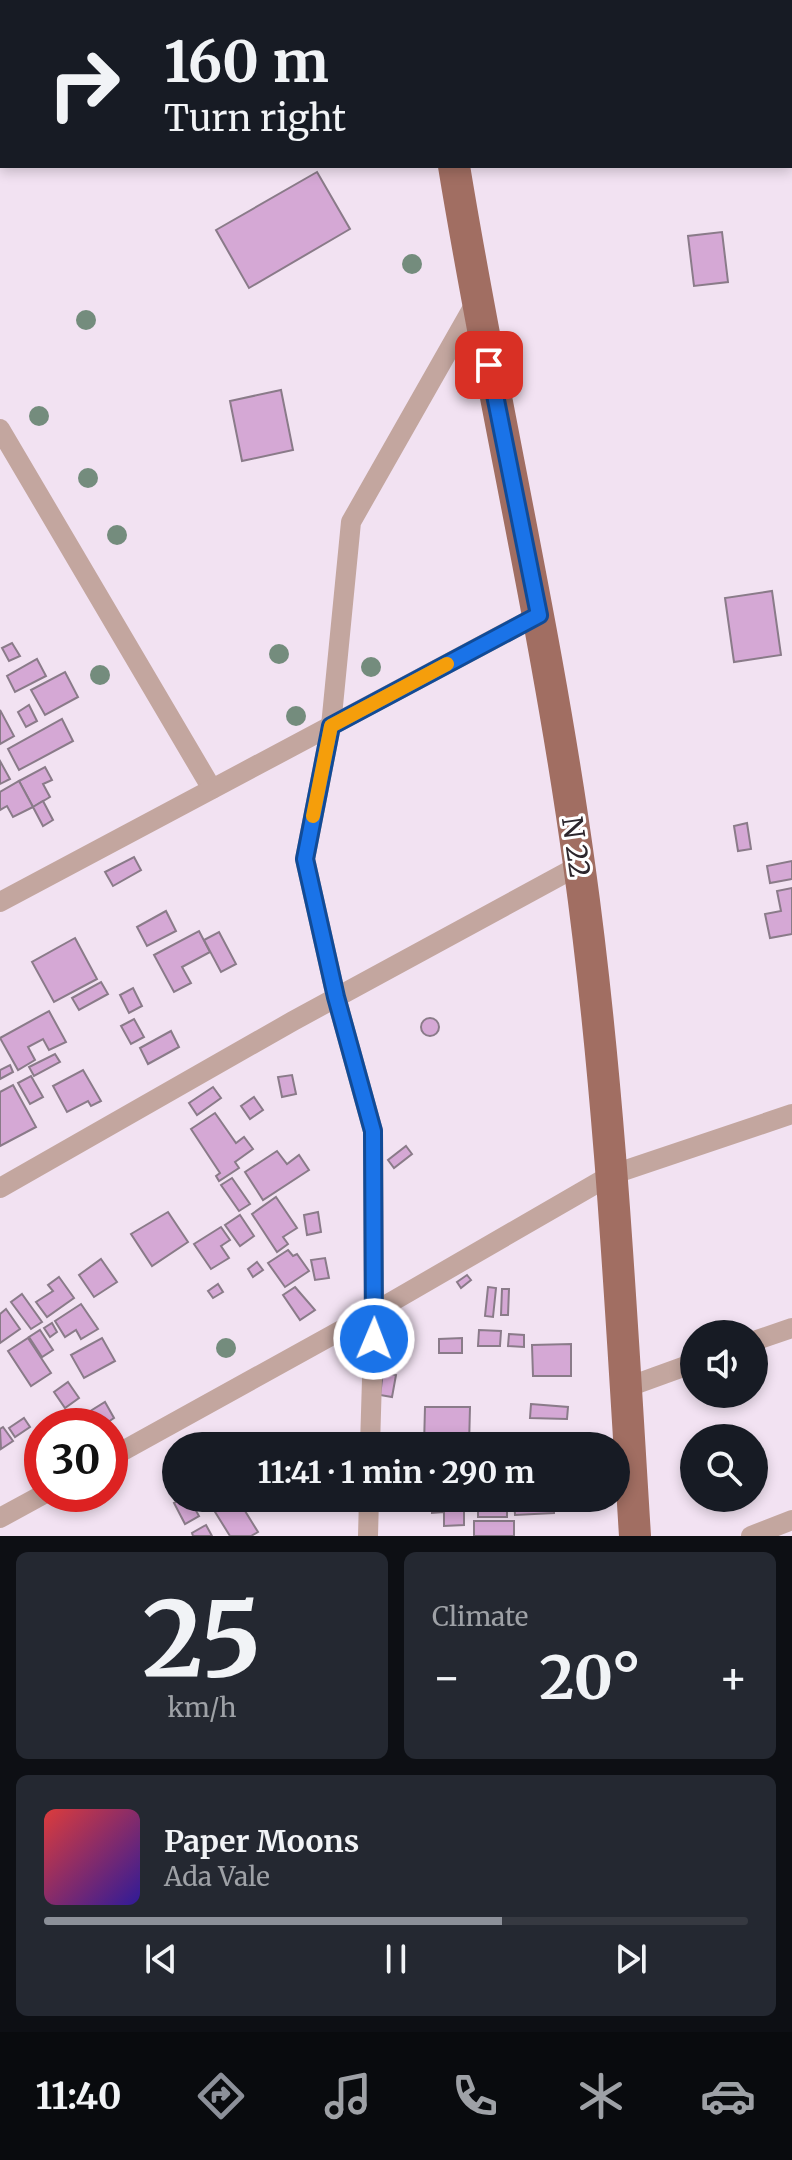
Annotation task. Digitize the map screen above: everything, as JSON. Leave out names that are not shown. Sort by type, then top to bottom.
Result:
[{"type":"main road","name":"N 22","points":[[454,168],[476,302],[539,615],[580,865],[611,1175],[635,1536]]},
{"type":"street","points":[[370,1432],[374,1312],[373,1131],[336,997],[305,859],[331,726],[351,522],[476,302]]},
{"type":"street","points":[[0,429],[212,789]]},
{"type":"street","points":[[0,902],[539,615]]},
{"type":"street","points":[[0,1188],[336,997],[580,865]]},
{"type":"street","points":[[128,1448],[374,1312],[611,1175],[792,1114]]},
{"type":"street","points":[[768,1336],[792,1328]]},
{"type":"street","points":[[625,1388],[680,1368]]},
{"type":"street","points":[[0,1518],[24,1505]]},
{"type":"street","points":[[368,1536],[369,1512]]},
{"type":"street","points":[[751,1536],[792,1520]]},
{"type":"building","points":[[317,172],[350,229],[249,288],[216,230]]},
{"type":"building","points":[[722,232],[728,282],[694,286],[688,236]]},
{"type":"building","points":[[281,390],[293,450],[242,461],[230,401]]},
{"type":"building","points":[[772,591],[781,655],[734,662],[725,598]]},
{"type":"building","points":[[12,643],[20,656],[9,661],[2,648]]},
{"type":"building","points":[[37,659],[46,676],[15,692],[7,676]]},
{"type":"building","points":[[65,672],[78,697],[45,715],[31,690]]},
{"type":"building","points":[[29,705],[37,721],[26,727],[18,712]]},
{"type":"building","points":[[0,710],[14,736],[0,744]]},
{"type":"building","points":[[62,719],[73,741],[19,770],[8,749]]},
{"type":"building","points":[[0,761],[10,779],[0,784]]},
{"type":"building","points":[[45,767],[52,780],[43,784],[50,797],[33,807],[19,781]]},
{"type":"building","points":[[19,781],[33,807],[13,817],[7,806],[0,810],[0,792]]},
{"type":"building","points":[[43,801],[53,820],[43,826],[33,807]]},
{"type":"building","points":[[747,823],[751,849],[738,851],[734,826]]},
{"type":"building","points":[[134,857],[141,870],[113,886],[105,872]]},
{"type":"building","points":[[792,861],[792,879],[770,883],[767,866]]},
{"type":"building","points":[[792,888],[792,934],[770,938],[765,914],[781,911],[777,891]]},
{"type":"building","points":[[166,911],[176,931],[147,946],[137,927]]},
{"type":"building","points":[[199,931],[210,952],[182,967],[191,983],[174,992],[154,955]]},
{"type":"building","points":[[219,932],[236,964],[221,972],[204,940]]},
{"type":"building","points":[[75,938],[97,979],[54,1002],[32,962]]},
{"type":"building","points":[[101,982],[108,994],[79,1010],[72,998]]},
{"type":"building","points":[[133,988],[142,1006],[129,1013],[120,995]]},
{"type":"building","points":[[49,1011],[66,1042],[49,1050],[43,1039],[28,1047],[35,1060],[18,1070],[0,1038]]},
{"type":"building","points":[[430,1018],[439,1027],[430,1036],[421,1027]]},
{"type":"building","points":[[134,1019],[144,1037],[131,1044],[121,1026]]},
{"type":"building","points":[[171,1031],[179,1047],[148,1064],[140,1048]]},
{"type":"building","points":[[55,1054],[60,1062],[34,1076],[29,1067]]},
{"type":"building","points":[[10,1065],[13,1072],[0,1079],[0,1070]]},
{"type":"building","points":[[83,1070],[101,1101],[91,1106],[88,1101],[67,1112],[53,1086]]},
{"type":"building","points":[[292,1075],[296,1094],[282,1097],[278,1077]]},
{"type":"building","points":[[31,1076],[43,1097],[30,1104],[18,1083]]},
{"type":"building","points":[[13,1085],[36,1127],[0,1146],[0,1092]]},
{"type":"building","points":[[213,1087],[221,1098],[197,1115],[189,1103]]},
{"type":"building","points":[[254,1097],[263,1110],[250,1119],[241,1106]]},
{"type":"building","points":[[215,1113],[236,1143],[244,1137],[253,1149],[235,1162],[239,1168],[219,1181],[216,1176],[220,1173],[191,1129]]},
{"type":"building","points":[[406,1146],[412,1154],[394,1168],[388,1160]]},
{"type":"building","points":[[277,1151],[287,1164],[299,1155],[309,1170],[263,1200],[245,1172]]},
{"type":"building","points":[[232,1178],[250,1204],[239,1211],[221,1185]]},
{"type":"building","points":[[276,1197],[297,1228],[283,1237],[288,1244],[277,1252],[252,1214]]},
{"type":"building","points":[[168,1212],[188,1242],[152,1266],[131,1234]]},
{"type":"building","points":[[318,1212],[321,1232],[307,1235],[304,1215]]},
{"type":"building","points":[[240,1215],[254,1236],[240,1246],[225,1225]]},
{"type":"building","points":[[221,1227],[230,1240],[221,1246],[229,1258],[211,1269],[194,1244]]},
{"type":"building","points":[[288,1250],[293,1256],[297,1254],[309,1271],[285,1287],[268,1263]]},
{"type":"building","points":[[325,1258],[329,1278],[315,1280],[311,1260]]},
{"type":"building","points":[[101,1259],[117,1282],[94,1297],[79,1275]]},
{"type":"building","points":[[257,1262],[263,1270],[253,1277],[248,1269]]},
{"type":"building","points":[[467,1275],[471,1280],[461,1288],[457,1282]]},
{"type":"building","points":[[59,1277],[74,1298],[47,1317],[36,1302],[53,1291],[48,1285]]},
{"type":"building","points":[[218,1284],[223,1292],[213,1298],[208,1291]]},
{"type":"building","points":[[295,1287],[315,1310],[300,1320],[283,1295]]},
{"type":"building","points":[[488,1287],[496,1288],[493,1317],[485,1316]]},
{"type":"building","points":[[502,1289],[509,1289],[508,1315],[501,1315]]},
{"type":"building","points":[[22,1294],[42,1322],[31,1329],[11,1302]]},
{"type":"building","points":[[81,1304],[98,1329],[81,1339],[76,1330],[65,1337],[55,1321]]},
{"type":"building","points":[[6,1309],[20,1329],[0,1343],[0,1314]]},
{"type":"building","points":[[52,1323],[57,1332],[50,1337],[44,1328]]},
{"type":"building","points":[[40,1330],[53,1350],[42,1357],[29,1337]]},
{"type":"building","points":[[479,1330],[501,1331],[500,1346],[478,1346]]},
{"type":"building","points":[[509,1334],[524,1335],[524,1347],[508,1346]]},
{"type":"building","points":[[28,1338],[51,1373],[31,1386],[8,1351]]},
{"type":"building","points":[[102,1338],[115,1361],[84,1378],[71,1355]]},
{"type":"building","points":[[462,1338],[462,1353],[439,1353],[439,1339]]},
{"type":"building","points":[[571,1344],[571,1376],[533,1376],[532,1345]]},
{"type":"building","points":[[383,1373],[396,1375],[392,1397],[380,1395]]},
{"type":"building","points":[[68,1382],[79,1398],[65,1408],[54,1392]]},
{"type":"building","points":[[531,1404],[568,1407],[567,1419],[530,1418]]},
{"type":"building","points":[[425,1407],[470,1407],[469,1432],[424,1432]]},
{"type":"building","points":[[24,1418],[24,1431],[15,1437],[9,1428]]},
{"type":"building","points":[[3,1427],[13,1441],[1,1449],[0,1429]]},
{"type":"building","points":[[179,1512],[197,1512],[199,1516],[185,1524]]},
{"type":"building","points":[[215,1512],[246,1512],[258,1532],[251,1536],[230,1536]]},
{"type":"building","points":[[444,1512],[464,1512],[464,1525],[444,1526]]},
{"type":"building","points":[[478,1512],[507,1512],[507,1517],[478,1517]]},
{"type":"building","points":[[515,1512],[554,1512],[554,1513],[515,1515]]},
{"type":"building","points":[[474,1521],[514,1521],[514,1536],[474,1536]]},
{"type":"building","points":[[206,1525],[212,1536],[193,1536],[192,1533]]},
{"type":"slow traffic","points":[[313,816],[331,726],[447,664]]},
{"type":"route","points":[[374,1339],[373,1131],[336,997],[305,859],[331,726],[539,615],[489,365]]}]
